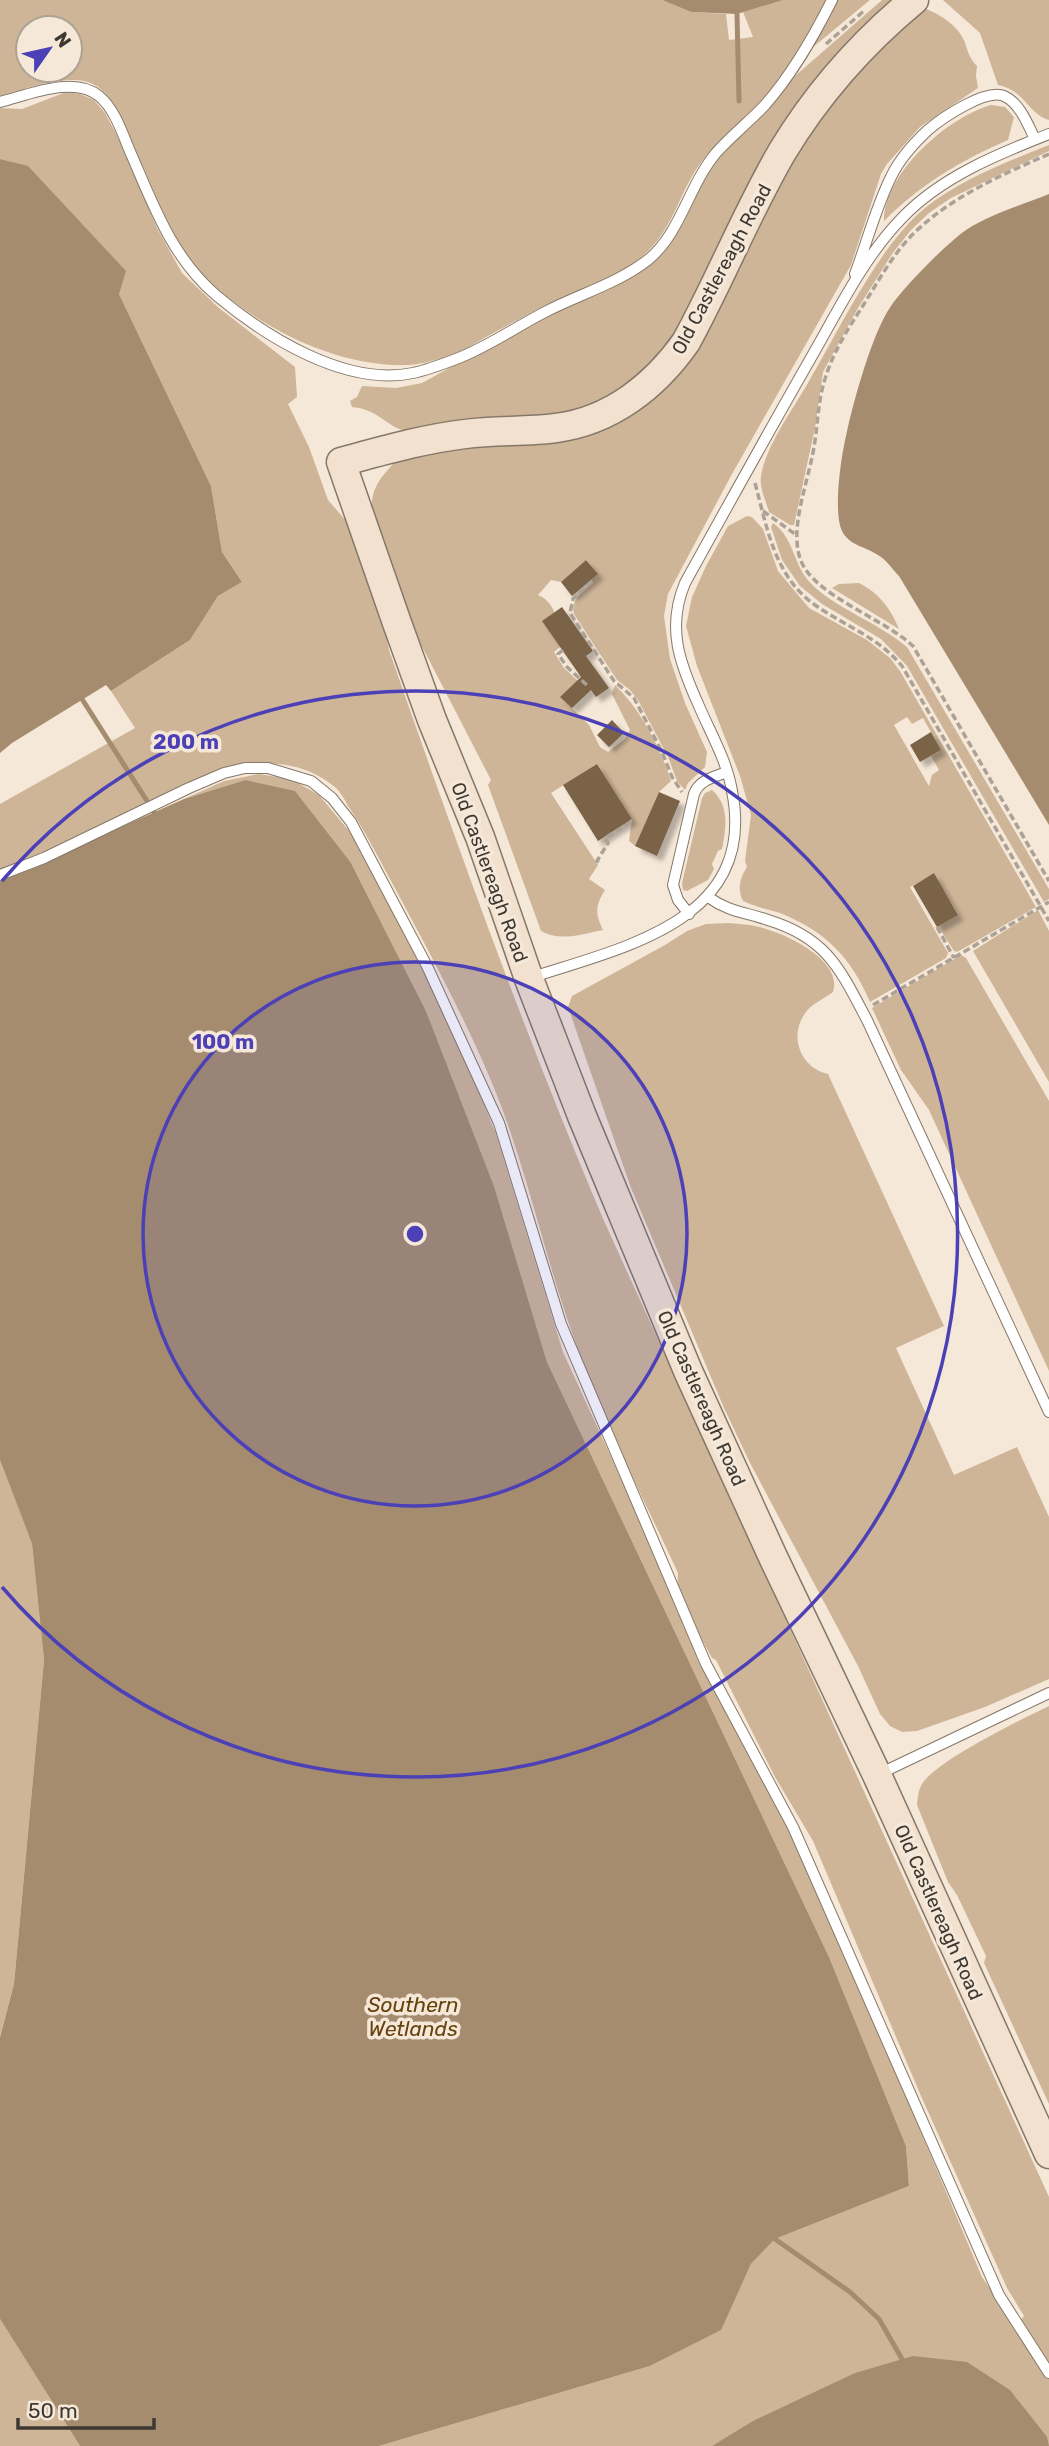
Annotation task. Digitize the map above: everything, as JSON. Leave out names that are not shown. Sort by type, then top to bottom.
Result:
[{"type":"street","name":"Old Castlereagh Road","points":[[914,0],[843,68],[804,119],[770,175],[686,342],[656,379],[642,391],[605,414],[574,424],[464,434],[341,462],[432,720],[480,837],[529,979],[582,1116],[688,1371],[877,1775],[1049,2154]]},
{"type":"lane","points":[[0,102],[61,88],[88,90],[99,96],[117,122],[169,239],[197,277],[216,295],[262,330],[331,365],[375,375],[411,373],[459,358],[548,310],[607,284],[649,258],[666,239],[715,154],[763,107],[795,69],[832,0]]},
{"type":"lane","points":[[850,290],[891,177],[928,130],[982,97],[1002,94],[1011,99],[1020,110],[1035,139]]},
{"type":"lane","points":[[529,979],[637,942],[689,914],[708,897],[726,870],[734,840],[735,806],[727,772],[678,647],[675,615],[685,583],[850,290],[890,231],[917,205],[967,171],[1049,134]]},
{"type":"lane","points":[[0,875],[44,858],[189,788],[224,773],[245,768],[268,768],[311,781],[332,798],[351,822],[427,966],[499,1122],[561,1324],[706,1664],[793,1827],[999,2295],[1049,2372]]},
{"type":"lane","points":[[689,914],[678,900],[673,885],[694,794],[696,787],[702,782],[727,772]]},
{"type":"lane","points":[[708,897],[726,909],[789,927],[816,943],[832,958],[862,1011],[1049,1412]]},
{"type":"lane","points":[[877,1775],[1049,1693]]},
{"type":"path","points":[[826,43],[867,9]]},
{"type":"path","points":[[1049,154],[942,208],[911,236],[889,264],[834,356],[824,381],[817,434],[795,534],[801,561],[807,573],[835,597],[886,625],[913,646],[1049,881]]},
{"type":"path","points":[[751,464],[776,556],[783,572],[816,606],[883,646],[902,666],[1049,921]]},
{"type":"path","points":[[763,512],[795,534]]},
{"type":"path","points":[[593,581],[573,599],[570,609],[573,619],[614,681],[634,698],[672,777],[684,794]]},
{"type":"path","points":[[563,650],[558,654],[567,667],[589,687]]},
{"type":"path","points":[[599,862],[597,861],[608,843],[605,838],[631,822]]},
{"type":"path","points":[[862,1011],[1049,902]]},
{"type":"path","points":[[937,927],[954,958]]},
{"type":"shaded area","points":[[0,0],[662,0],[691,12],[726,14],[729,40],[753,37],[743,12],[783,0],[827,0],[782,75],[748,116],[708,154],[695,171],[665,230],[638,260],[614,275],[548,304],[462,350],[409,365],[356,360],[302,342],[253,315],[230,299],[197,269],[176,238],[112,101],[98,87],[84,81],[84,14],[14,14],[14,84],[43,84],[0,96]]},
{"type":"shaded area","points":[[837,0],[870,0],[812,48]]},
{"type":"shaded area","points":[[882,0],[901,0],[891,8],[687,323],[644,378],[575,415],[411,432],[395,427],[370,412],[352,407],[350,401],[357,397],[362,386],[396,388],[422,383],[527,325],[634,276],[670,242],[715,162],[727,148],[760,118],[795,76]]},
{"type":"shaded area","points":[[943,0],[1049,0],[1049,120],[1035,112],[1015,92],[998,85],[980,33]]},
{"type":"shaded area","points":[[923,8],[944,18],[961,35],[977,66],[978,88],[920,127],[887,164],[881,174],[851,265],[732,474],[668,594],[664,616],[670,659],[685,703],[707,752],[705,767],[688,783],[685,790],[677,781],[668,757],[638,700],[617,680],[574,614],[576,600],[593,583],[591,579],[597,573],[586,560],[561,582],[551,580],[538,595],[550,604],[556,617],[560,647],[554,652],[564,668],[589,691],[584,697],[573,685],[561,697],[589,725],[600,747],[608,752],[625,739],[630,730],[612,694],[615,685],[649,730],[671,781],[659,792],[635,846],[629,841],[632,819],[597,764],[551,793],[598,865],[589,879],[605,890],[597,910],[603,930],[563,937],[541,931],[488,785],[491,780],[413,629],[384,625],[389,650],[492,937],[604,1221],[1049,2197],[1049,2446],[1008,2414],[1023,2407],[1014,2395],[773,2412],[712,2446],[379,2446],[650,2366],[720,2330],[751,2264],[775,2239],[909,2186],[906,2146],[829,1957],[547,1362],[494,1186],[426,1011],[351,863],[245,780],[184,799],[224,781],[259,774],[291,779],[319,795],[350,832],[387,899],[452,1027],[496,1134],[563,1352],[714,1682],[787,1826],[864,1997],[982,2277],[1016,2325],[1024,2316],[1007,2288],[921,2096],[813,1841],[775,1777],[716,1660],[712,1658],[677,1595],[678,1573],[582,1361],[519,1159],[489,1075],[434,961],[341,794],[323,778],[281,764],[251,764],[221,769],[57,848],[0,871],[0,804],[135,728],[111,691],[190,640],[218,596],[242,582],[222,552],[211,486],[119,294],[28,167],[0,159],[0,108],[22,109],[66,92],[94,100],[105,113],[157,228],[182,273],[219,308],[295,367],[297,397],[288,404],[309,447],[328,500],[348,523],[372,516],[372,499],[376,486],[396,461],[637,405],[805,135],[869,54]]},
{"type":"shaded area","points":[[991,105],[1005,107],[1014,117],[1008,140],[942,174],[884,221],[887,203],[895,184],[921,150],[956,121]]},
{"type":"shaded area","points":[[1049,145],[1049,151],[951,198],[929,213],[892,254],[823,372],[815,428],[794,525],[769,512],[761,480],[768,452],[861,289],[892,243],[925,208],[954,188]]},
{"type":"shaded area","points":[[747,516],[752,517],[763,529],[778,571],[809,608],[867,640],[890,658],[1036,907],[957,952],[938,926],[958,914],[934,874],[910,887],[948,953],[946,958],[870,1002],[845,959],[823,937],[796,920],[743,901],[741,897],[740,884],[747,867],[745,861],[751,815],[740,776],[697,666],[686,626],[692,597],[728,526]],"holes":[[[907,717],[912,724],[923,718],[941,750],[931,756],[939,770],[932,775],[929,786],[894,725]]]},
{"type":"shaded area","points":[[773,523],[785,535],[802,572],[816,589],[907,647],[1049,889],[1049,899],[1044,902],[907,666],[881,639],[822,604],[800,586],[782,560],[771,527]]},
{"type":"shaded area","points":[[859,583],[884,602],[899,629],[832,588],[839,584]]},
{"type":"shaded area","points":[[712,790],[724,810],[722,849],[718,851],[712,864],[714,869],[708,880],[687,891],[683,890],[682,883],[702,798]]},
{"type":"shaded area","points":[[1038,910],[1049,931],[1049,1082],[973,951]]},
{"type":"shaded area","points":[[706,924],[755,926],[794,940],[808,948],[829,968],[834,980],[833,992],[806,1012],[798,1031],[800,1049],[810,1065],[828,1074],[944,1326],[896,1348],[954,1475],[1017,1447],[1049,1517],[1049,1679],[985,1707],[917,1731],[902,1732],[890,1726],[880,1714],[858,1666],[750,1463],[631,1188],[568,1007],[572,996],[687,931]]},
{"type":"shaded area","points":[[961,955],[966,958],[1049,1101],[1049,1371],[929,1110],[901,1070],[872,1008]]},
{"type":"shaded area","points":[[0,1460],[32,1544],[44,1660],[14,1984],[0,2036]]},
{"type":"shaded area","points":[[1049,1706],[1049,2104],[984,1963],[986,1956],[948,1882],[917,1805],[922,1784],[944,1764],[981,1741]]},
{"type":"shaded area","points":[[0,2319],[80,2446],[0,2446]]},
{"type":"water","points":[[662,0],[783,0],[737,14],[691,12]]},
{"type":"water","points":[[0,159],[28,166],[126,271],[119,294],[211,486],[222,552],[242,582],[218,596],[190,640],[111,691],[106,685],[0,753]]},
{"type":"water","points":[[1049,194],[1049,825],[899,576],[881,557],[845,536],[839,522],[838,498],[842,457],[853,406],[870,350],[891,306],[926,266],[966,230],[996,214]]},
{"type":"water","name":"Southern Wetlands","points":[[245,780],[295,791],[351,863],[426,1011],[494,1186],[547,1362],[829,1957],[906,2146],[909,2186],[775,2239],[751,2264],[721,2330],[650,2366],[379,2446],[80,2446],[0,2319],[0,2037],[14,1984],[44,1660],[32,1544],[0,1460],[0,881],[184,799]]},
{"type":"water","points":[[913,2356],[967,2362],[1010,2390],[1047,2437],[1049,2446],[712,2446],[753,2421],[855,2373]]},
{"type":"building","points":[[586,560],[598,574],[572,596],[561,582]]},
{"type":"building","points":[[562,607],[593,651],[586,656],[609,688],[596,697],[591,690],[572,708],[560,697],[581,677],[542,621]]},
{"type":"building","points":[[612,720],[624,733],[609,747],[597,735]]},
{"type":"building","points":[[931,732],[941,750],[920,762],[910,745]]},
{"type":"building","points":[[597,764],[632,819],[598,841],[563,785]]},
{"type":"building","points":[[659,792],[680,801],[657,856],[635,846]]},
{"type":"building","points":[[934,873],[958,915],[937,927],[913,886]]},
{"type":"waterway","points":[[737,14],[739,101]]},
{"type":"waterway","points":[[82,699],[154,812]]},
{"type":"waterway","points":[[775,2239],[850,2292],[879,2319],[902,2359]]}]
